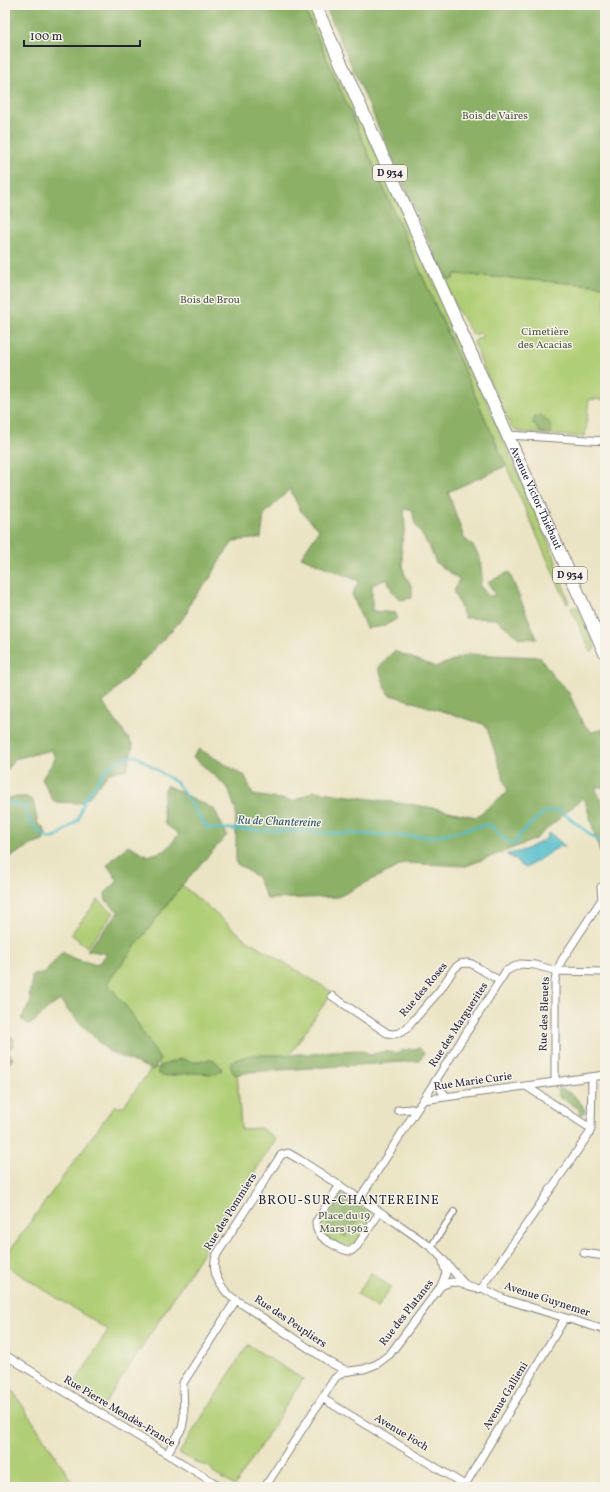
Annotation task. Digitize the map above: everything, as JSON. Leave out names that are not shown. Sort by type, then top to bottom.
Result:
[{"type":"main road","name":"Avenue Victor Thiébaut","points":[[315,5],[605,653]]},
{"type":"street","points":[[508,435],[605,441]]},
{"type":"street","name":"Rue des Bleuets","points":[[555,1082],[555,981],[557,971],[562,960],[602,899],[601,887]]},
{"type":"street","name":"Rue des Roses","points":[[332,996],[387,1033],[392,1034],[402,1032],[406,1029],[440,990],[454,969],[460,964],[472,964],[500,981]]},
{"type":"street","points":[[500,981],[506,971],[520,964],[535,965],[557,971],[605,972]]},
{"type":"street","name":"Rue des Marguerites","points":[[360,1198],[500,981]]},
{"type":"street","name":"Rue Marie Curie","points":[[423,1100],[605,1075]]},
{"type":"street","points":[[482,1288],[585,1141],[590,1129],[592,1077]]},
{"type":"street","name":"Rue des Marguerites","points":[[436,1080],[446,1096]]},
{"type":"street","name":"Rue Marie Curie","points":[[526,1086],[587,1126]]},
{"type":"street","points":[[398,1110],[412,1110],[415,1112]]},
{"type":"street","name":"Rue des Pommiers","points":[[236,1300],[225,1290],[217,1279],[214,1266],[215,1257],[277,1159],[285,1152],[340,1185]]},
{"type":"street","points":[[380,1212],[357,1246],[351,1251],[342,1250],[321,1236],[318,1232],[316,1222],[340,1185],[360,1198],[380,1212],[430,1247],[441,1257],[466,1286]]},
{"type":"street","points":[[430,1247],[454,1212]]},
{"type":"street","points":[[584,1253],[605,1256]]},
{"type":"street","points":[[441,1257],[446,1273],[441,1286]]},
{"type":"street","name":"Rue des Platanes","points":[[265,1487],[335,1378],[343,1372],[370,1367],[377,1364],[390,1354],[441,1286],[450,1282],[476,1289],[482,1288]]},
{"type":"street","name":"Avenue Guynemer","points":[[482,1288],[504,1299],[605,1330]]},
{"type":"street","points":[[167,1454],[182,1428],[184,1417],[183,1384],[236,1300]]},
{"type":"street","name":"Rue des Peupliers","points":[[236,1300],[338,1368],[347,1371]]},
{"type":"street","name":"Avenue Gallieni","points":[[467,1486],[565,1318]]},
{"type":"street","name":"Rue Pierre Mendès-France","points":[[5,1355],[221,1487]]},
{"type":"street","name":"Rue des Peupliers","points":[[331,1363],[334,1369],[335,1378]]},
{"type":"street","name":"Avenue Foch","points":[[322,1398],[467,1486]]},
{"type":"green space","name":"Bois de Brou","points":[[5,5],[303,5],[506,466],[448,492],[464,538],[473,546],[480,558],[482,577],[480,586],[489,596],[495,595],[488,582],[509,572],[537,639],[519,638],[496,619],[465,618],[454,592],[459,579],[436,563],[429,546],[415,524],[412,509],[404,509],[405,529],[401,546],[404,573],[412,587],[412,598],[400,600],[392,591],[387,579],[372,585],[372,611],[396,613],[397,618],[383,626],[366,628],[352,594],[359,581],[301,557],[319,530],[300,510],[290,489],[264,515],[261,538],[234,541],[221,558],[211,577],[191,601],[186,615],[103,703],[133,745],[127,769],[109,773],[89,797],[80,803],[54,802],[42,779],[55,759],[52,750],[14,759],[7,770],[5,769]]},
{"type":"green space","points":[[303,5],[310,5],[456,332],[553,553],[569,603],[567,604]]},
{"type":"green space","name":"Bois de Vaires","points":[[325,5],[605,5],[605,286],[457,274],[455,274],[453,279],[450,280],[446,277],[432,249]]},
{"type":"green space","name":"Cimetière des Acacias","points":[[432,249],[446,277],[453,279],[455,274],[457,274],[605,286],[605,400],[589,399],[585,435],[583,437],[520,432],[512,428],[483,367],[474,342],[483,336],[481,333],[473,335],[458,311],[439,271]]},
{"type":"green space","points":[[541,415],[546,419],[552,429],[551,434],[541,433],[533,423],[535,416]]},
{"type":"green space","points":[[577,607],[595,647],[591,652],[571,608]]},
{"type":"green space","points":[[394,651],[436,667],[469,654],[540,657],[554,677],[568,691],[583,724],[592,732],[605,729],[605,787],[595,787],[605,809],[605,870],[584,797],[534,840],[466,866],[405,863],[338,897],[267,899],[257,877],[236,863],[236,811],[228,788],[193,757],[199,749],[245,776],[253,795],[294,801],[314,791],[435,808],[476,817],[508,792],[486,725],[388,694],[378,667]]},
{"type":"green space","points":[[166,785],[214,809],[227,835],[182,885],[107,983],[131,1013],[160,1060],[153,1070],[108,1051],[69,1012],[60,1000],[30,1025],[21,1019],[31,1002],[29,993],[32,985],[32,975],[45,973],[62,952],[73,958],[97,965],[107,954],[87,950],[119,912],[106,901],[105,893],[118,881],[107,865],[128,845],[148,856],[166,850],[179,834],[165,824],[162,805]]},
{"type":"green space","points":[[13,797],[27,797],[33,801],[38,824],[44,828],[46,835],[43,841],[31,845],[12,856],[5,856],[5,799]]},
{"type":"green space","points":[[182,885],[244,938],[332,992],[281,1068],[237,1070],[241,1129],[260,1128],[276,1139],[103,1407],[72,1388],[108,1330],[5,1265],[5,1257],[115,1105],[119,1108],[121,1106],[123,1107],[151,1069],[160,1067],[160,1060],[131,1013],[107,983]]},
{"type":"green space","points":[[98,900],[114,913],[87,947],[71,934]]},
{"type":"green space","points":[[5,1030],[14,1039],[13,1045],[8,1051],[13,1059],[5,1068]]},
{"type":"green space","points":[[420,1048],[424,1054],[418,1061],[250,1072],[235,1075],[230,1064],[232,1061],[251,1055],[292,1055],[360,1050],[366,1052],[368,1055],[379,1052],[397,1054],[403,1050]]},
{"type":"green space","points":[[180,1059],[193,1062],[212,1060],[219,1064],[222,1069],[216,1074],[192,1073],[163,1076],[158,1073],[161,1066]]},
{"type":"green space","points":[[560,1089],[568,1092],[576,1098],[584,1108],[585,1112],[581,1115],[579,1109],[558,1096],[557,1090]]},
{"type":"green space","name":"Place du 19 Mars 1962","points":[[341,1195],[350,1197],[365,1206],[369,1210],[371,1216],[370,1221],[361,1237],[357,1242],[347,1248],[325,1236],[320,1230],[319,1224],[335,1198]]},
{"type":"green space","points":[[345,1198],[364,1211],[367,1217],[366,1219],[361,1218],[346,1237],[329,1227],[327,1223],[338,1202]]},
{"type":"green space","points":[[371,1273],[391,1287],[377,1308],[357,1294]]},
{"type":"green space","points":[[248,1345],[303,1379],[235,1486],[213,1473],[209,1466],[197,1463],[179,1453]]},
{"type":"green space","points":[[5,1379],[76,1487],[5,1487]]},
{"type":"water","points":[[550,833],[566,847],[561,846],[557,848],[526,868],[508,856],[507,854],[523,851],[532,847],[546,839]]},
{"type":"waterway","name":"Ru de Chantereine","points":[[5,805],[15,803],[26,808],[28,819],[41,834],[48,838],[55,838],[78,820],[84,800],[107,768],[123,758],[136,756],[177,783],[207,828],[431,837],[490,824],[499,835],[512,844],[517,842],[519,835],[544,812],[559,810],[605,846]]},
{"type":"district","name":"BROU-SUR-CHANTEREINE","points":[[349,1201]]}]
